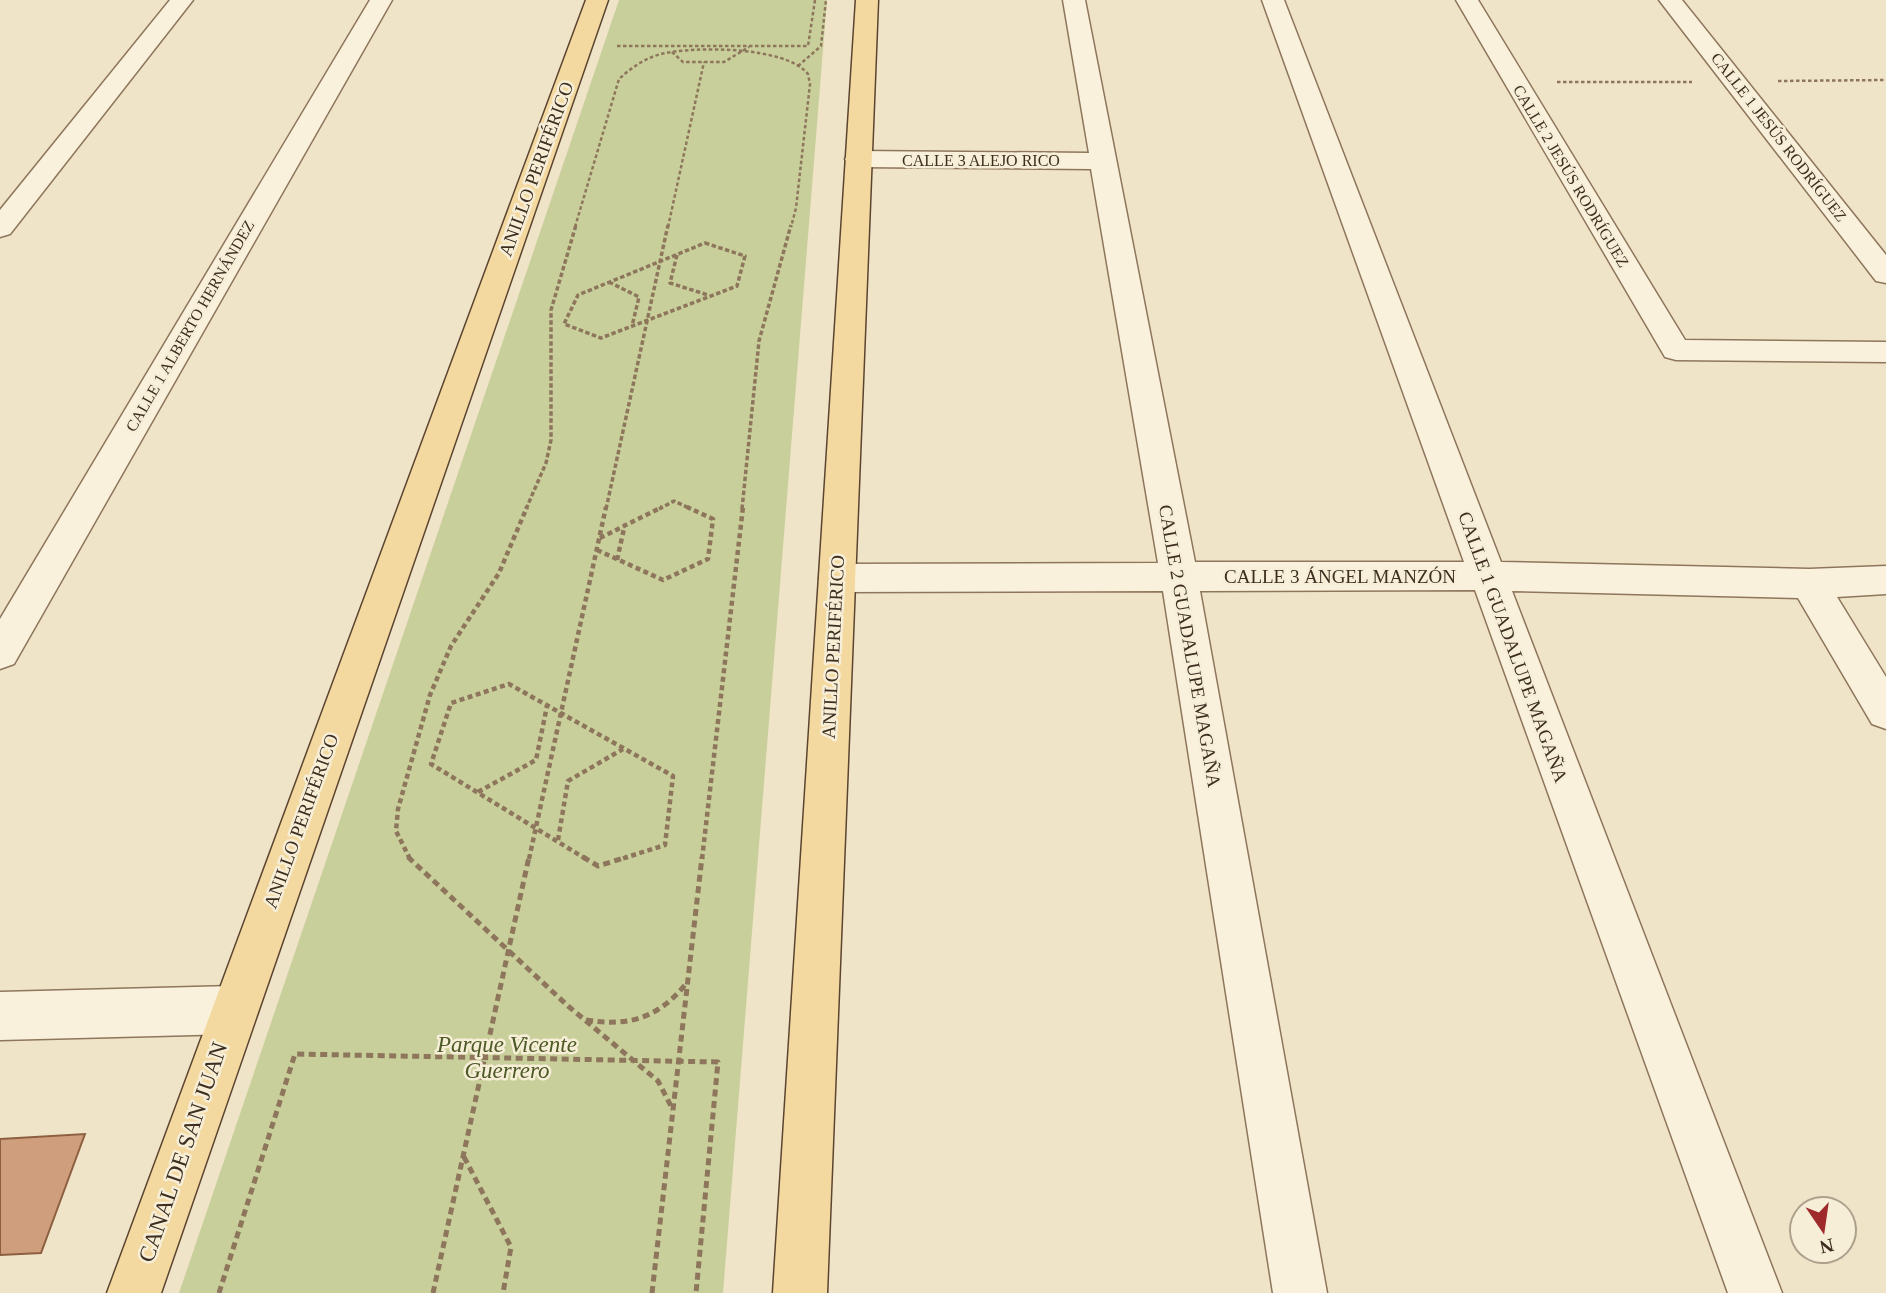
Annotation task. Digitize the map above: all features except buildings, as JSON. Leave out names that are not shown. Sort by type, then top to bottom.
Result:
[{"type":"main road","name":"ANILLO PERIFÉRICO","points":[[233,1010],[597,0]]},
{"type":"main road","name":"ANILLO PERIFÉRICO","points":[[800,1293],[867,0]]},
{"type":"main road","name":"CANAL DE SAN JUAN","points":[[134,1293],[233,1010]]},
{"type":"street","points":[[0,228],[182,0]]},
{"type":"street","name":"CALLE 1 ALBERTO HERNÁNDEZ","points":[[0,653],[381,0]]},
{"type":"street","name":"CALLE 2 GUADALUPE MAGAÑA","points":[[1074,0],[1179,576],[1300,1293]]},
{"type":"street","name":"CALLE 1 GUADALUPE MAGAÑA","points":[[1273,0],[1755,1293]]},
{"type":"street","name":"CALLE 2 JESÚS RODRÍGUEZ","points":[[1467,0],[1676,351],[1886,352]]},
{"type":"street","name":"CALLE 1 JESÚS RODRÍGUEZ","points":[[1670,0],[1886,274]]},
{"type":"street","name":"CALLE 3 ALEJO RICO","points":[[858,159],[1103,161]]},
{"type":"street","name":"CALLE 3 ÁNGEL MANZÓN","points":[[837,579],[1486,576],[1809,584],[1886,580]]},
{"type":"street","points":[[1809,584],[1886,712]]},
{"type":"street","points":[[0,1016],[233,1010]]},
{"type":"path","points":[[620,35],[616,46],[808,46],[815,0]]},
{"type":"path","points":[[798,66],[821,46],[826,0]]},
{"type":"path","points":[[666,46],[683,62],[723,62],[750,46]]},
{"type":"path","points":[[652,1293],[753,417],[759,341],[796,208],[810,84],[810,76],[798,66],[779,59],[738,54],[672,52],[642,61],[619,79],[551,310],[551,440],[546,463],[499,573],[451,646],[430,695],[398,808],[396,831],[406,855],[585,1020],[658,1081],[673,1110]]},
{"type":"path","points":[[433,1293],[704,62]]},
{"type":"path","points":[[705,243],[745,256],[737,286],[601,338],[564,324],[578,295],[660,262],[705,243]]},
{"type":"path","points":[[677,254],[670,283],[710,296]]},
{"type":"path","points":[[609,282],[639,297],[632,326]]},
{"type":"path","points":[[597,550],[663,580],[708,559],[713,519],[674,501],[600,538]]},
{"type":"path","points":[[617,561],[626,524]]},
{"type":"path","points":[[509,684],[561,713],[673,776],[665,845],[598,866],[430,764],[451,704],[509,684]]},
{"type":"path","points":[[477,792],[536,760],[547,706]]},
{"type":"path","points":[[558,841],[568,780],[624,748]]},
{"type":"path","points":[[585,1020],[611,1026],[632,1023],[662,1010],[686,983]]},
{"type":"path","points":[[219,1293],[295,1054],[718,1062],[696,1293]]},
{"type":"path","points":[[464,1156],[511,1247],[503,1293]]},
{"type":"green space","name":"Parque Vicente Guerrero","points":[[619,0],[827,0],[723,1293],[179,1293]]}]
